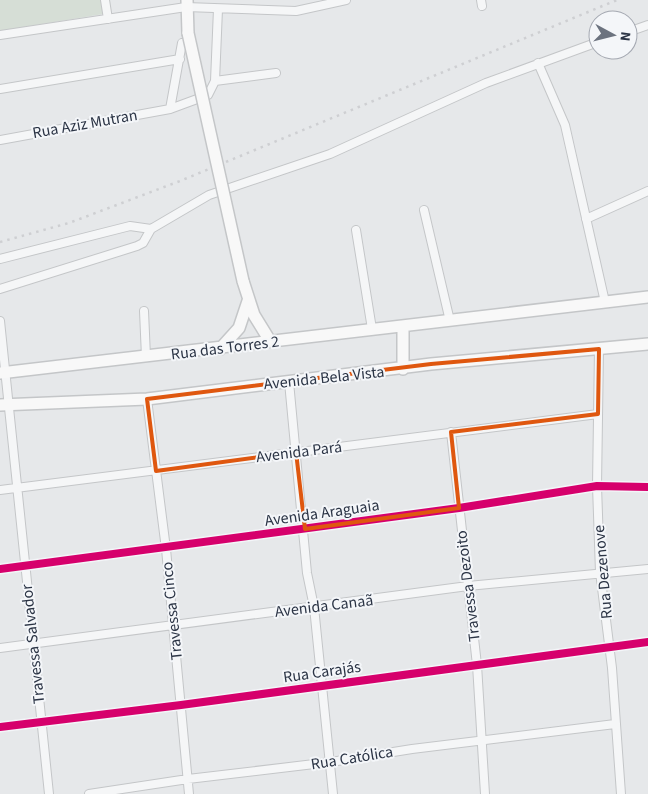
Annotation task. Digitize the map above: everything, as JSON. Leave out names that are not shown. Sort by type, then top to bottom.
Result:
[{"type":"street","points":[[106,0],[108,19]]},
{"type":"street","points":[[0,35],[108,19],[186,3],[218,9],[296,11],[346,0]]},
{"type":"street","points":[[170,109],[185,38],[186,3]]},
{"type":"street","points":[[218,9],[215,81],[276,73]]},
{"type":"street","points":[[185,38],[248,301],[270,341]]},
{"type":"street","points":[[0,289],[138,246],[151,229],[209,195],[330,154],[486,83],[588,46]]},
{"type":"street","points":[[0,89],[180,59]]},
{"type":"street","points":[[538,63],[565,125],[605,302]]},
{"type":"street","name":"Rua Aziz Mutran","points":[[0,140],[170,109],[208,95],[215,81]]},
{"type":"street","points":[[586,219],[648,191]]},
{"type":"street","points":[[424,210],[450,321]]},
{"type":"street","points":[[0,258],[130,226],[151,229]]},
{"type":"street","points":[[356,230],[372,329]]},
{"type":"street","name":"Rua das Torres 2","points":[[3,373],[220,349],[270,341],[648,297]]},
{"type":"street","points":[[220,349],[238,328],[248,301]]},
{"type":"street","points":[[144,311],[146,357]]},
{"type":"street","name":"Travessa Salvador","points":[[0,321],[5,404],[25,566],[48,794]]},
{"type":"street","points":[[402,369],[403,326]]},
{"type":"street","name":"Avenida Bela Vista","points":[[5,404],[148,399],[431,364],[648,344]]},
{"type":"street","name":"Rua Dezenove","points":[[599,349],[597,486],[600,572],[609,647],[621,794]]},
{"type":"street","points":[[289,382],[305,529],[307,573],[314,607],[333,794]]},
{"type":"street","name":"Travessa Cinco","points":[[148,399],[174,625],[189,794]]},
{"type":"street","name":"Avenida Pará","points":[[0,490],[598,414]]},
{"type":"street","name":"Travessa Dezoito","points":[[451,432],[477,665],[484,740],[486,794]]},
{"type":"street","name":"Avenida Araguaia","points":[[0,569],[459,508],[597,486],[648,487]]},
{"type":"street","name":"Avenida Canaã","points":[[0,648],[468,586],[600,572],[648,569]]},
{"type":"street","name":"Rua Carajás","points":[[0,726],[181,705],[648,642]]},
{"type":"street","name":"Rua Católica","points":[[89,794],[188,779],[615,724]]},
{"type":"highlighted area","points":[[599,349],[598,414],[451,432],[459,508],[305,529],[296,452],[156,471],[147,399],[431,364]]},
{"type":"shaded area","points":[[0,0],[101,0],[103,14],[0,31]]},
{"type":"railway","points":[[0,242],[69,223],[180,181],[617,0]]},
{"type":"cycle path","points":[[0,569],[459,508],[597,486],[648,487]]},
{"type":"cycle path","points":[[0,727],[181,705],[648,642]]}]
